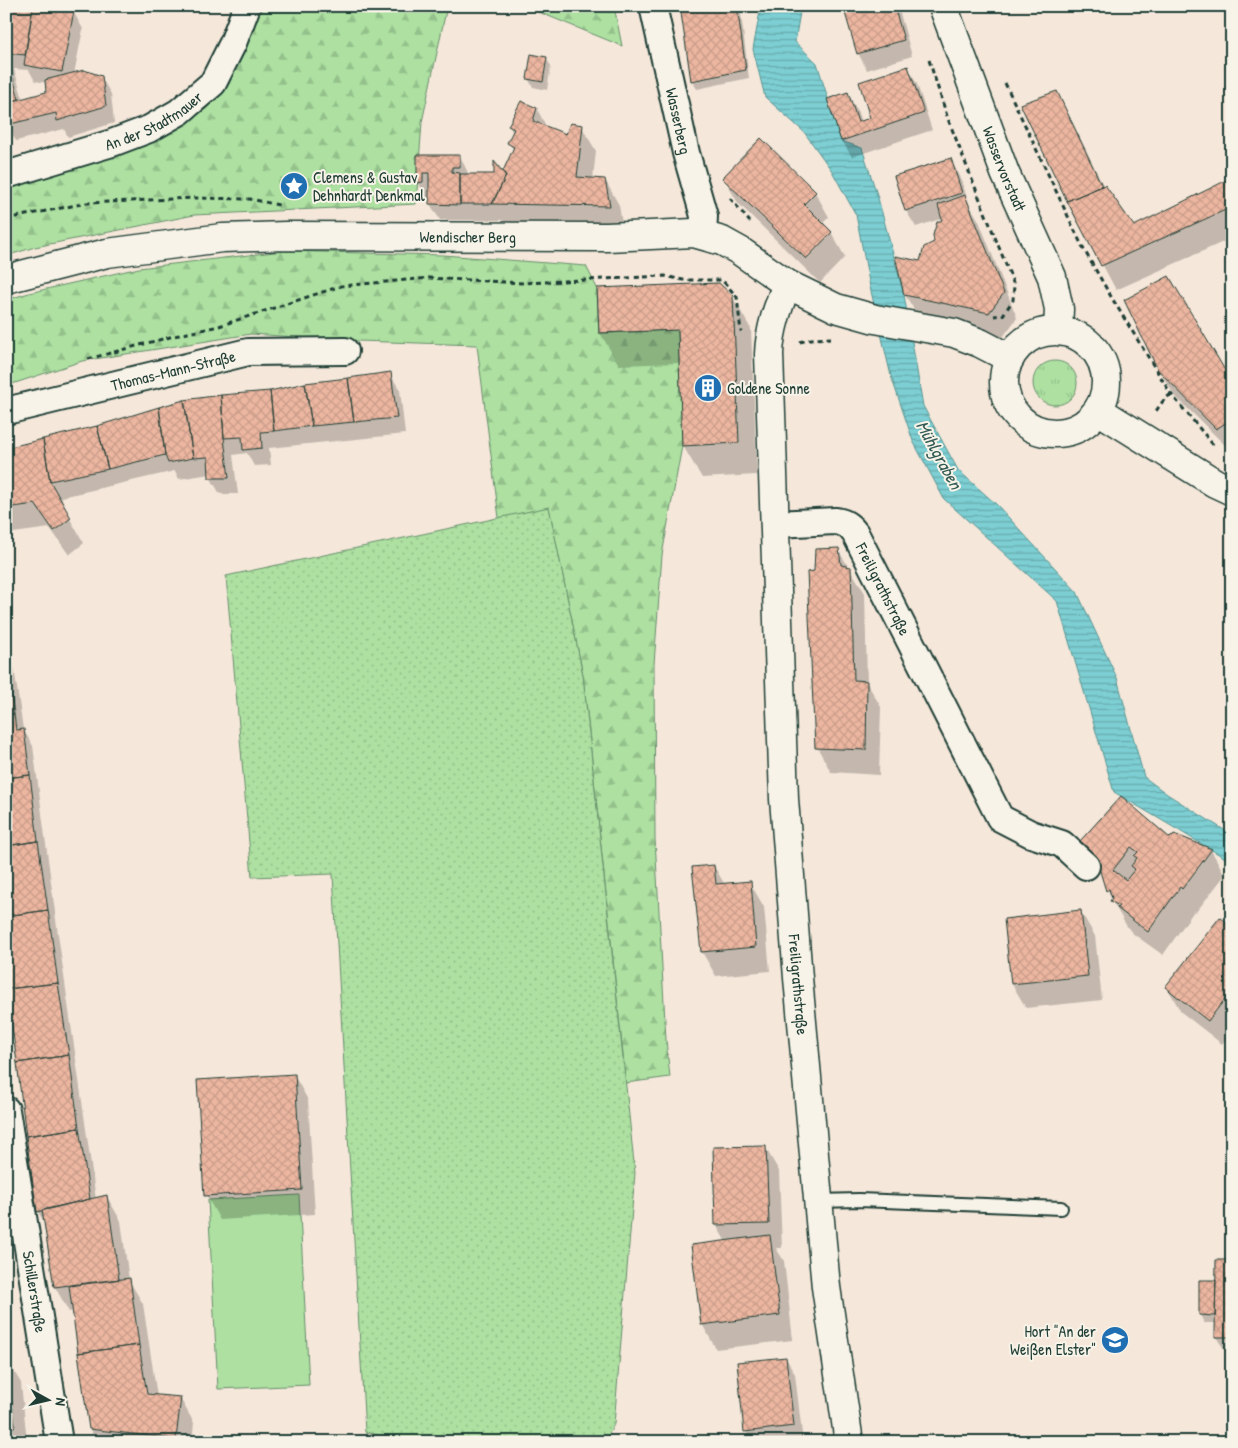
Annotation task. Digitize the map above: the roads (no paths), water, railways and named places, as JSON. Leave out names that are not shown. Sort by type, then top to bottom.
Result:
[{"type":"main road","name":"Wasservorstadt","points":[[943,6],[1005,173],[1052,276],[1059,310],[1058,330]]},
{"type":"main road","name":"Wendischer Berg","points":[[6,279],[107,253],[222,238],[285,236],[607,237],[685,233],[703,235],[722,241],[740,251],[787,284],[836,308],[875,319],[938,329],[968,338],[1009,358]]},
{"type":"main road","name":"Freiligrathstraße","points":[[787,284],[777,309],[770,336],[769,354],[784,799],[826,1287],[849,1442]]},
{"type":"main road","points":[[1058,330],[1076,335],[1089,343],[1098,354],[1107,382],[1098,410],[1087,423],[1071,431],[1054,434],[1037,431],[1022,422],[1010,409],[1004,392],[1003,375],[1009,358],[1016,347],[1037,333],[1058,330]]},
{"type":"main road","points":[[1098,410],[1215,483],[1232,491]]},
{"type":"street","name":"An der Stadtmauer","points":[[6,174],[112,143],[148,129],[179,112],[212,83],[234,43],[247,6]]},
{"type":"street","name":"Wasserberg","points":[[654,6],[686,153],[704,216],[703,235]]},
{"type":"street","name":"Thomas-Mann-Straße","points":[[6,411],[77,392],[248,352],[345,351]]},
{"type":"street","name":"Freiligrathstraße","points":[[776,524],[834,521],[850,526],[1000,818],[1031,834],[1062,844],[1086,866]]},
{"type":"street","name":"Schillerstraße","points":[[6,1110],[59,1442]]},
{"type":"lane","points":[[818,1201],[858,1200],[1061,1208]]},
{"type":"water","name":"Mühlgraben","points":[[761,6],[801,6],[795,42],[817,63],[841,141],[862,148],[878,198],[904,295],[923,406],[958,470],[997,505],[1077,592],[1117,678],[1144,777],[1167,794],[1232,835],[1232,862],[1114,792],[1057,601],[944,499],[913,441],[891,376],[870,287],[856,215],[832,171],[804,132],[765,97],[753,49]]},
{"type":"place","name":"Clemens & Gustav Dehnhardt Denkmal","points":[[294,186]]},
{"type":"place","name":"Goldene Sonne","points":[[708,388]]},
{"type":"place","name":"Hort \"An der Weißen Elster\"","points":[[1115,1340]]}]
